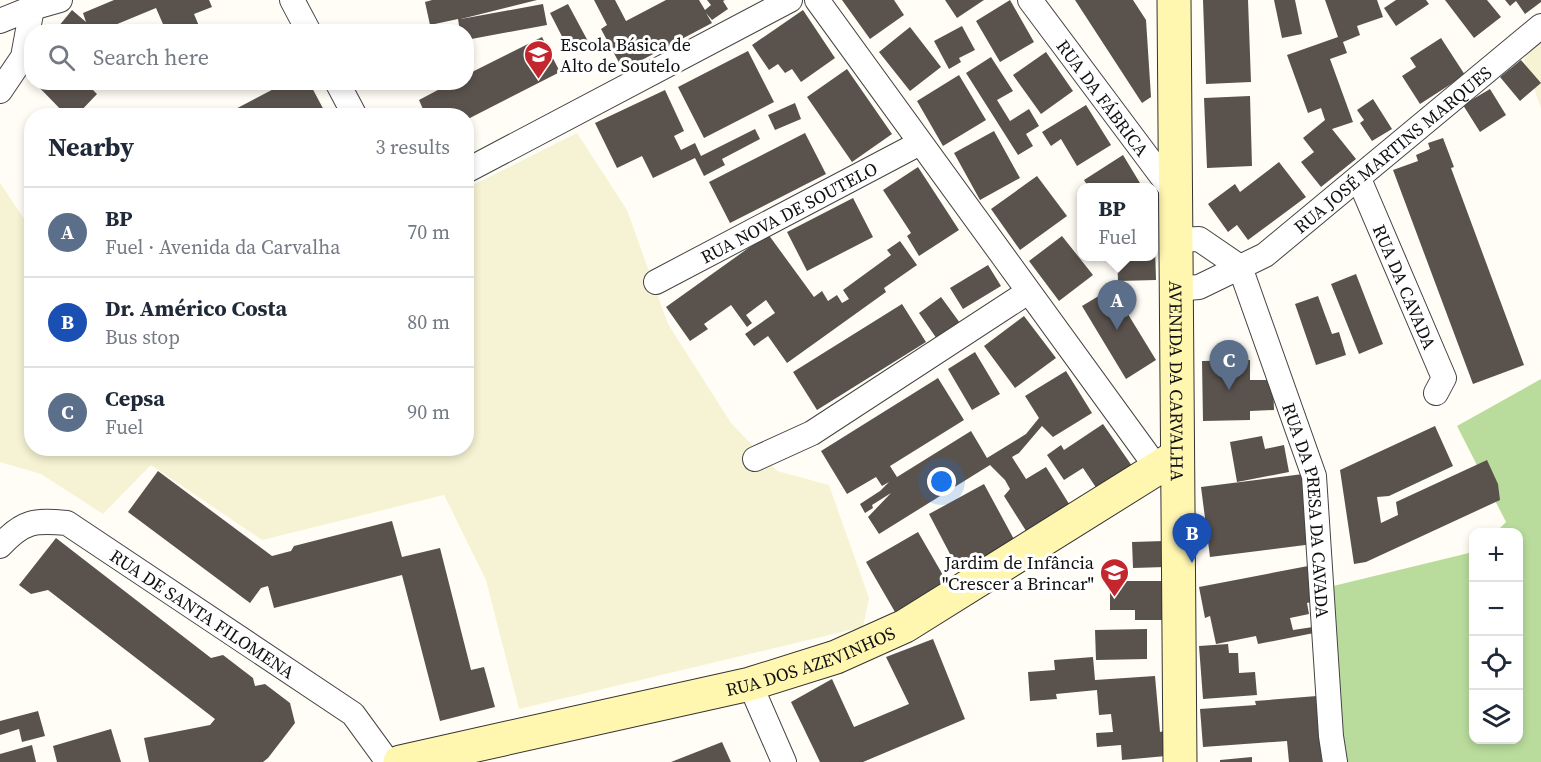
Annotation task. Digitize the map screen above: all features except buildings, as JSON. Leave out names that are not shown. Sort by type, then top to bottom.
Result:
[{"type":"street","points":[[0,21],[60,0]]},
{"type":"street","points":[[292,0],[305,24]]},
{"type":"street","points":[[474,167],[790,0]]},
{"type":"street","points":[[817,0],[1028,292],[1167,462]]},
{"type":"street","name":"RUA DA FÁBRICA","points":[[1030,0],[1175,194]]},
{"type":"street","name":"AVENIDA DA CARVALHA","points":[[1174,0],[1176,289],[1167,462],[1180,762]]},
{"type":"street","points":[[29,24],[32,8]]},
{"type":"street","name":"RUA JOSÉ MARTINS MARQUES","points":[[1240,267],[1265,255],[1541,26]]},
{"type":"street","points":[[0,91],[23,57],[24,52]]},
{"type":"street","points":[[341,90],[351,108]]},
{"type":"street","name":"RUA NOVA DE SOUTELO","points":[[656,282],[920,143]]},
{"type":"street","name":"RUA DA CAVADA","points":[[1359,178],[1444,378],[1436,393]]},
{"type":"street","points":[[1176,240],[1199,239],[1240,267],[1199,287],[1176,289]]},
{"type":"street","name":"RUA DA PRESA DA CAVADA","points":[[1240,267],[1314,476],[1331,736],[1335,762]]},
{"type":"street","points":[[755,459],[812,433],[1028,292]]},
{"type":"street","name":"RUA DOS AZEVINHOS","points":[[400,762],[750,684],[836,657],[905,626],[1167,462]]},
{"type":"street","name":"RUA DE SANTA FILOMENA","points":[[0,546],[14,531],[38,520],[67,522],[353,714],[388,762]]},
{"type":"street","points":[[750,684],[784,762]]},
{"type":"shaded area","points":[[1541,43],[1541,108],[1523,58]]},
{"type":"shaded area","points":[[577,133],[627,210],[668,324],[731,423],[777,471],[829,485],[869,598],[863,627],[519,709],[486,580],[444,495],[262,540],[151,465],[103,514],[41,474],[0,462],[0,183],[24,219],[24,456],[474,456],[474,184]]},
{"type":"green space","points":[[1541,379],[1541,762],[1341,762],[1325,588],[1469,553],[1469,744],[1523,744],[1523,528],[1500,528],[1506,522],[1457,426]]},
{"type":"place","name":"Escola Básica de Alto de Soutelo","points":[[539,80]]},
{"type":"place","name":"BP","points":[[1117,330]]},
{"type":"place","name":"Cepsa","points":[[1229,390]]},
{"type":"place","name":"Dr. Américo Costa","points":[[1192,563]]},
{"type":"place","name":"Jardim de Infância \"Crescer a Brincar\"","points":[[1115,598]]}]
